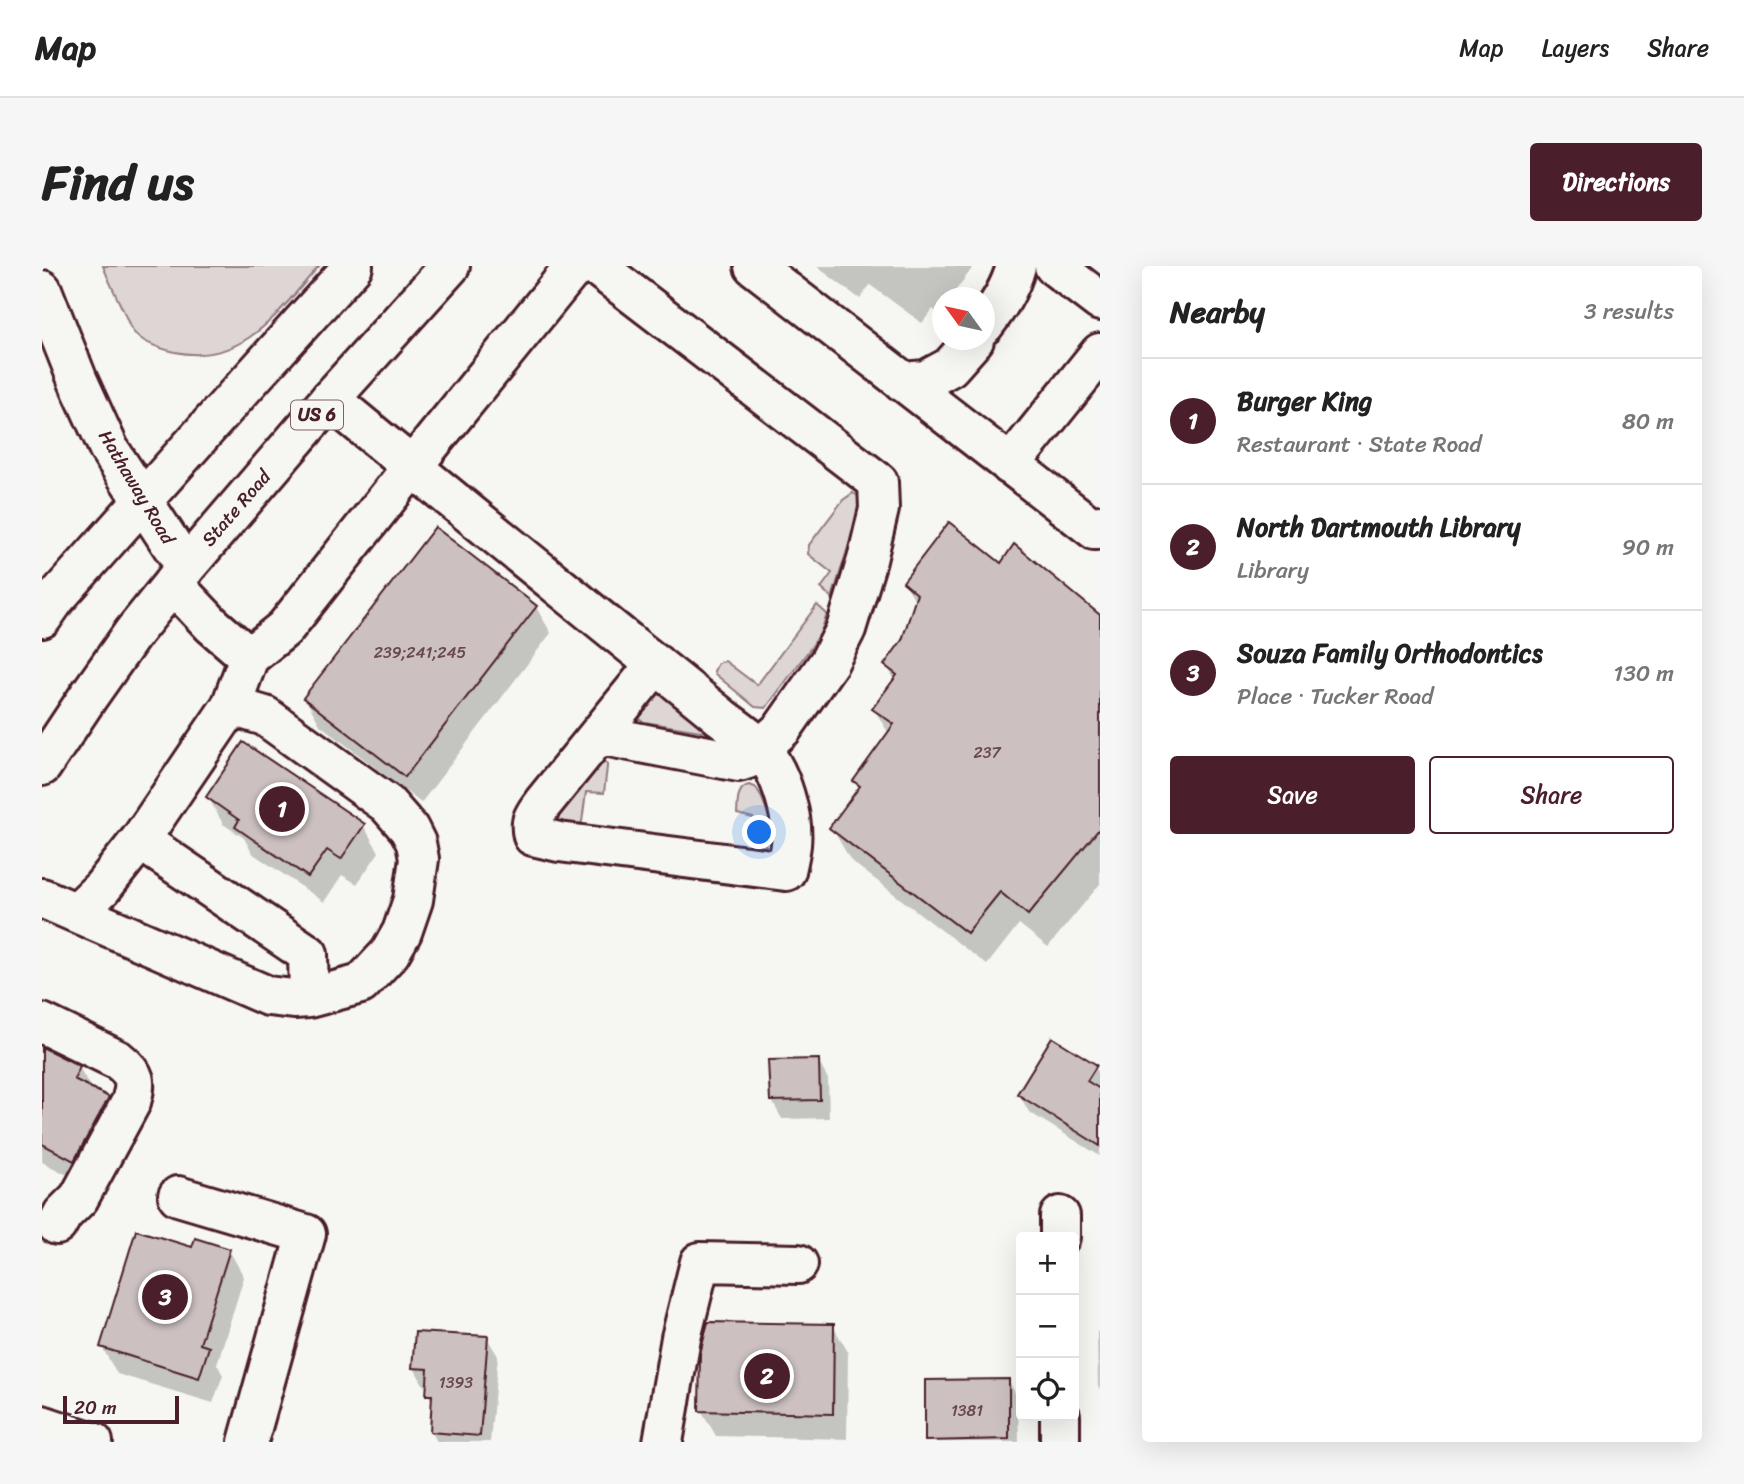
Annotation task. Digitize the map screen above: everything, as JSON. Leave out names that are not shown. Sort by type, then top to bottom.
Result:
[{"type":"main road","points":[[42,618],[56,598],[354,266]]},
{"type":"main road","name":"State Road","points":[[42,766],[126,643],[179,575],[330,399],[450,266]]},
{"type":"main road","points":[[77,912],[102,888],[141,840],[231,706],[249,657],[285,628],[571,271],[582,266]]},
{"type":"main road","points":[[596,266],[878,482],[879,509],[846,629],[828,662],[782,729],[761,749],[739,762],[599,735]]},
{"type":"main road","points":[[754,266],[1095,530],[1100,524]]},
{"type":"main road","points":[[995,312],[1012,283],[1016,266]]},
{"type":"main road","points":[[1055,266],[1100,301]]},
{"type":"main road","name":"Hathaway Road","points":[[42,290],[78,382],[109,449],[142,501],[179,575],[212,625],[249,657]]},
{"type":"main road","points":[[903,382],[926,380],[950,367],[965,350]]},
{"type":"main road","points":[[1010,465],[1100,353]]},
{"type":"main road","points":[[330,399],[761,749],[776,771],[790,817],[792,844],[786,871],[533,836],[532,820],[543,803],[656,664]]},
{"type":"main road","points":[[42,898],[268,996],[294,999],[361,984],[390,953],[402,932],[413,900],[419,859],[416,843],[409,829],[387,804],[265,716],[231,706]]},
{"type":"main road","points":[[141,840],[308,954],[316,996]]},
{"type":"main road","points":[[42,1023],[118,1060],[129,1069],[134,1078],[131,1102],[79,1198],[47,1232]]},
{"type":"main road","points":[[178,1196],[306,1234],[248,1442]]},
{"type":"main road","points":[[663,1442],[681,1338],[700,1262],[798,1264]]},
{"type":"main road","points":[[1060,1421],[1060,1442]]},
{"type":"main road","points":[[42,1424],[93,1442]]},
{"type":"shaded area","points":[[103,266],[319,266],[258,331],[221,351],[199,354],[164,349],[136,334],[129,325]]},
{"type":"shaded area","points":[[853,493],[860,497],[861,506],[832,598],[821,588],[832,573],[808,554],[809,545],[843,500]]},
{"type":"shaded area","points":[[817,605],[827,614],[820,634],[766,708],[755,707],[715,674],[718,663],[725,661],[757,685]]},
{"type":"shaded area","points":[[664,686],[713,733],[644,722],[640,719]]},
{"type":"shaded area","points":[[600,761],[607,763],[604,793],[586,792],[582,822],[579,824],[559,823],[555,818]]},
{"type":"shaded area","points":[[749,785],[755,787],[759,793],[771,825],[766,844],[760,850],[750,846],[753,818],[737,814],[740,793]]},
{"type":"building","points":[[949,522],[1001,563],[1014,544],[1100,615],[1100,828],[1028,915],[1000,892],[967,933],[829,828],[860,786],[853,781],[894,724],[872,709],[897,675],[884,665],[902,640],[917,594],[903,582]]},
{"type":"building","points":[[435,527],[537,606],[405,777],[303,698]]},
{"type":"building","points":[[243,742],[365,824],[341,859],[327,850],[308,877],[235,827],[239,820],[206,797]]},
{"type":"building","points":[[1052,1037],[1097,1065],[1087,1081],[1100,1089],[1100,1146],[1017,1094]]},
{"type":"building","points":[[42,1047],[80,1066],[74,1079],[109,1097],[74,1161],[42,1144]]},
{"type":"building","points":[[819,1059],[820,1100],[770,1101],[768,1060]]},
{"type":"building","points":[[136,1230],[192,1247],[195,1238],[230,1249],[200,1344],[209,1347],[199,1378],[100,1347]]},
{"type":"building","points":[[708,1322],[834,1324],[833,1414],[699,1411],[700,1354]]},
{"type":"building","points":[[415,1332],[488,1336],[480,1436],[430,1432],[432,1395],[426,1395],[428,1369],[412,1368]]},
{"type":"building","points":[[1009,1379],[1009,1439],[925,1441],[925,1380]]},
{"type":"place","name":"Burger King","points":[[282,809]]},
{"type":"place","name":"Souza Family Orthodontics","points":[[165,1297]]},
{"type":"place","name":"North Dartmouth Library","points":[[767,1376]]}]
